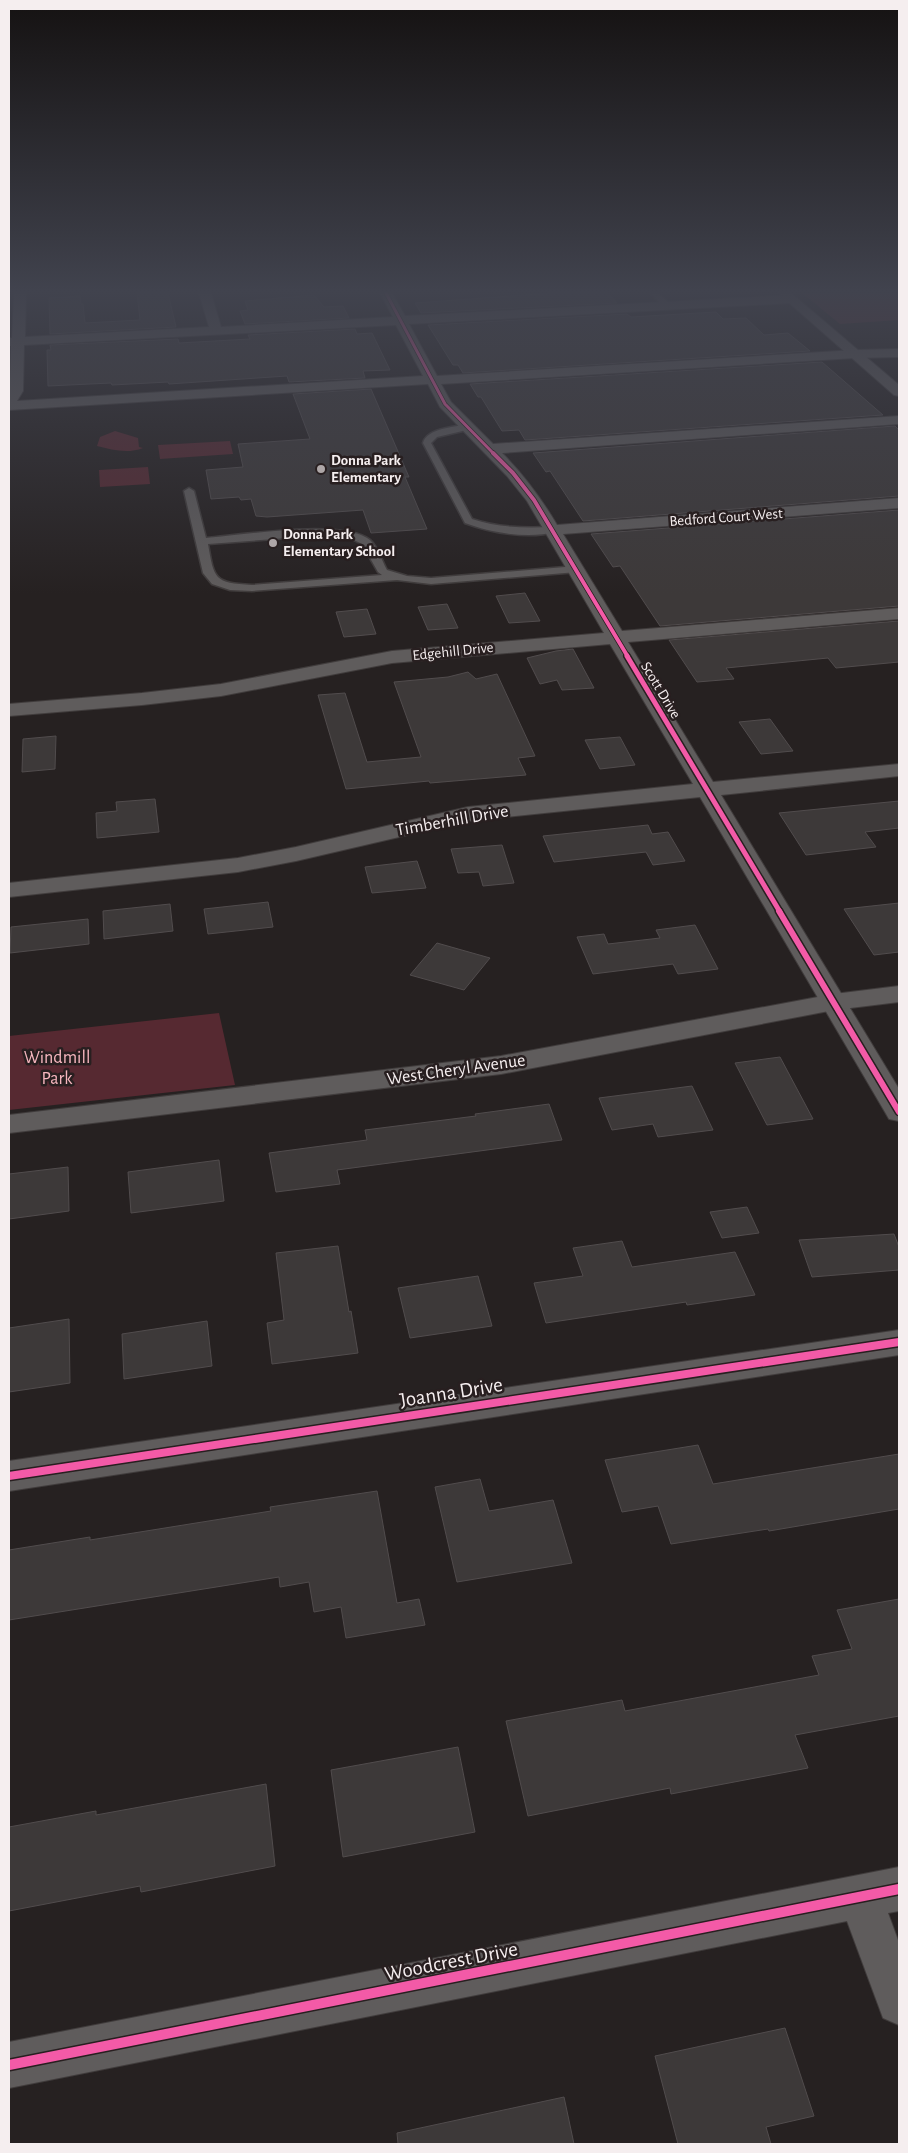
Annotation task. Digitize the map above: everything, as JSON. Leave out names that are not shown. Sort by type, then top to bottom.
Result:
[{"type":"street","points":[[9,406],[212,393]]},
{"type":"street","name":"Scott Drive","points":[[439,393],[445,404],[490,449],[534,500],[577,569],[705,789],[899,1112]]},
{"type":"street","points":[[490,449],[899,420]]},
{"type":"street","name":"Bedford Court West","points":[[552,530],[899,503]]},
{"type":"street","name":"Edgehill Drive","points":[[9,710],[220,690],[392,657],[899,613]]},
{"type":"street","name":"Timberhill Drive","points":[[9,890],[239,865],[468,814],[899,770]]},
{"type":"street","name":"West Cheryl Avenue","points":[[9,1124],[502,1064],[834,1002],[899,994]]},
{"type":"street","name":"Joanna Drive","points":[[9,1476],[899,1342]]},
{"type":"street","points":[[880,1893],[899,2002]]},
{"type":"street","name":"Woodcrest Drive","points":[[9,2065],[880,1893]]},
{"type":"lane","points":[[468,427],[434,435],[428,439],[427,443],[468,521],[479,526],[507,530],[552,530]]},
{"type":"lane","points":[[189,491],[208,573],[216,582],[230,587],[252,588],[395,577],[431,581],[577,569]]},
{"type":"lane","points":[[202,541],[331,531],[356,536],[366,542],[383,572],[395,577]]},
{"type":"green space","points":[[115,431],[138,438],[139,447],[143,448],[126,451],[97,446],[100,437]]},
{"type":"green space","points":[[230,441],[233,454],[160,459],[158,445]]},
{"type":"green space","points":[[148,467],[150,484],[100,487],[99,470]]},
{"type":"green space","name":"Windmill Park","points":[[219,1013],[235,1085],[9,1110],[9,1036]]},
{"type":"building","name":"Donna Park Elementary","points":[[373,393],[409,477],[405,477],[427,529],[371,533],[363,510],[267,517],[256,516],[251,499],[241,500],[239,497],[211,499],[206,470],[243,467],[238,444],[310,439],[293,394]]},
{"type":"building","points":[[476,393],[858,393],[883,415],[525,440],[519,430],[502,431],[481,397],[478,397]]},
{"type":"building","points":[[895,426],[899,430],[899,496],[583,521],[550,471],[546,472],[533,453]]},
{"type":"building","points":[[899,510],[899,606],[660,626],[620,566],[613,567],[591,534]]},
{"type":"building","points":[[525,593],[540,621],[509,623],[496,596]]},
{"type":"building","points":[[447,604],[458,628],[428,630],[418,607]]},
{"type":"building","points":[[367,609],[376,634],[344,637],[336,612]]},
{"type":"building","points":[[899,621],[899,662],[836,668],[828,658],[726,668],[734,679],[697,682],[669,640]]},
{"type":"building","points":[[573,649],[594,688],[562,690],[557,680],[540,684],[527,658]]},
{"type":"building","points":[[468,672],[476,679],[497,674],[535,756],[518,758],[526,775],[430,783],[429,781],[346,789],[318,695],[345,693],[367,762],[421,757],[394,682],[448,677]]},
{"type":"building","points":[[770,719],[793,751],[761,754],[739,722]]},
{"type":"building","points":[[56,736],[55,769],[22,772],[23,739]]},
{"type":"building","points":[[620,737],[635,765],[600,769],[585,740]]},
{"type":"building","points":[[155,799],[159,832],[97,838],[96,813],[117,811],[116,802]]},
{"type":"building","points":[[899,801],[899,828],[865,832],[876,847],[806,855],[779,813]]},
{"type":"building","points":[[648,825],[652,834],[668,832],[685,861],[653,865],[646,852],[554,862],[543,836]]},
{"type":"building","points":[[502,845],[514,883],[483,886],[479,872],[458,873],[451,849]]},
{"type":"building","points":[[417,861],[426,888],[372,893],[365,867]]},
{"type":"building","points":[[268,902],[273,927],[208,934],[204,909]]},
{"type":"building","points":[[899,903],[899,952],[874,955],[844,909]]},
{"type":"building","points":[[170,904],[173,931],[104,939],[103,911]]},
{"type":"building","points":[[88,919],[89,944],[10,953],[11,927]]},
{"type":"building","points":[[695,925],[718,969],[678,974],[673,964],[593,974],[577,937],[604,934],[608,944],[660,938],[656,930]]},
{"type":"building","points":[[437,943],[490,958],[464,990],[410,975]]},
{"type":"building","points":[[780,1057],[813,1119],[767,1125],[735,1063]]},
{"type":"building","points":[[692,1086],[713,1130],[658,1137],[653,1124],[612,1130],[599,1098]]},
{"type":"building","points":[[549,1104],[562,1140],[337,1170],[340,1184],[276,1192],[269,1153],[367,1140],[365,1130],[476,1116],[475,1114]]},
{"type":"building","points":[[219,1160],[224,1201],[131,1213],[128,1172]]},
{"type":"building","points":[[68,1167],[69,1211],[9,1219],[9,1174]]},
{"type":"building","points":[[747,1207],[759,1233],[722,1238],[710,1212]]},
{"type":"building","points":[[894,1234],[899,1247],[899,1270],[812,1277],[799,1240]]},
{"type":"building","points":[[622,1241],[632,1267],[735,1252],[755,1295],[687,1305],[686,1302],[546,1323],[534,1283],[583,1276],[573,1248]]},
{"type":"building","points":[[338,1246],[358,1353],[272,1364],[267,1323],[284,1320],[276,1253]]},
{"type":"building","points":[[478,1276],[492,1326],[410,1338],[398,1288]]},
{"type":"building","points":[[69,1319],[70,1383],[9,1392],[9,1328]]},
{"type":"building","points":[[207,1321],[212,1366],[124,1379],[122,1334]]},
{"type":"building","points":[[698,1445],[713,1484],[899,1454],[899,1509],[769,1531],[768,1529],[671,1544],[658,1506],[622,1512],[605,1460]]},
{"type":"building","points":[[480,1479],[489,1511],[553,1500],[572,1563],[457,1582],[435,1487]]},
{"type":"building","points":[[377,1491],[397,1603],[419,1599],[425,1625],[346,1638],[341,1607],[314,1612],[309,1582],[280,1587],[279,1577],[9,1620],[9,1550],[90,1537],[90,1540],[271,1511],[270,1507]]},
{"type":"building","points":[[899,1599],[899,1716],[795,1735],[808,1768],[671,1794],[670,1788],[528,1816],[506,1721],[622,1700],[625,1711],[819,1675],[812,1656],[852,1649],[837,1610]]},
{"type":"building","points":[[458,1747],[475,1832],[343,1857],[331,1770]]},
{"type":"building","points":[[266,1784],[275,1866],[141,1892],[140,1886],[9,1911],[9,1827],[96,1811],[96,1815]]},
{"type":"building","points":[[785,2028],[814,2116],[766,2127],[771,2144],[678,2144],[655,2056]]},
{"type":"building","points":[[564,2097],[574,2144],[398,2144],[397,2133]]},
{"type":"cycle path","points":[[439,393],[445,404],[513,473],[534,500],[899,1112]]},
{"type":"cycle path","points":[[9,1476],[899,1342]]},
{"type":"cycle path","points":[[9,2065],[899,1889]]},
{"type":"place","name":"Donna Park Elementary","points":[[321,469]]},
{"type":"place","name":"Donna Park Elementary School","points":[[273,543]]}]
